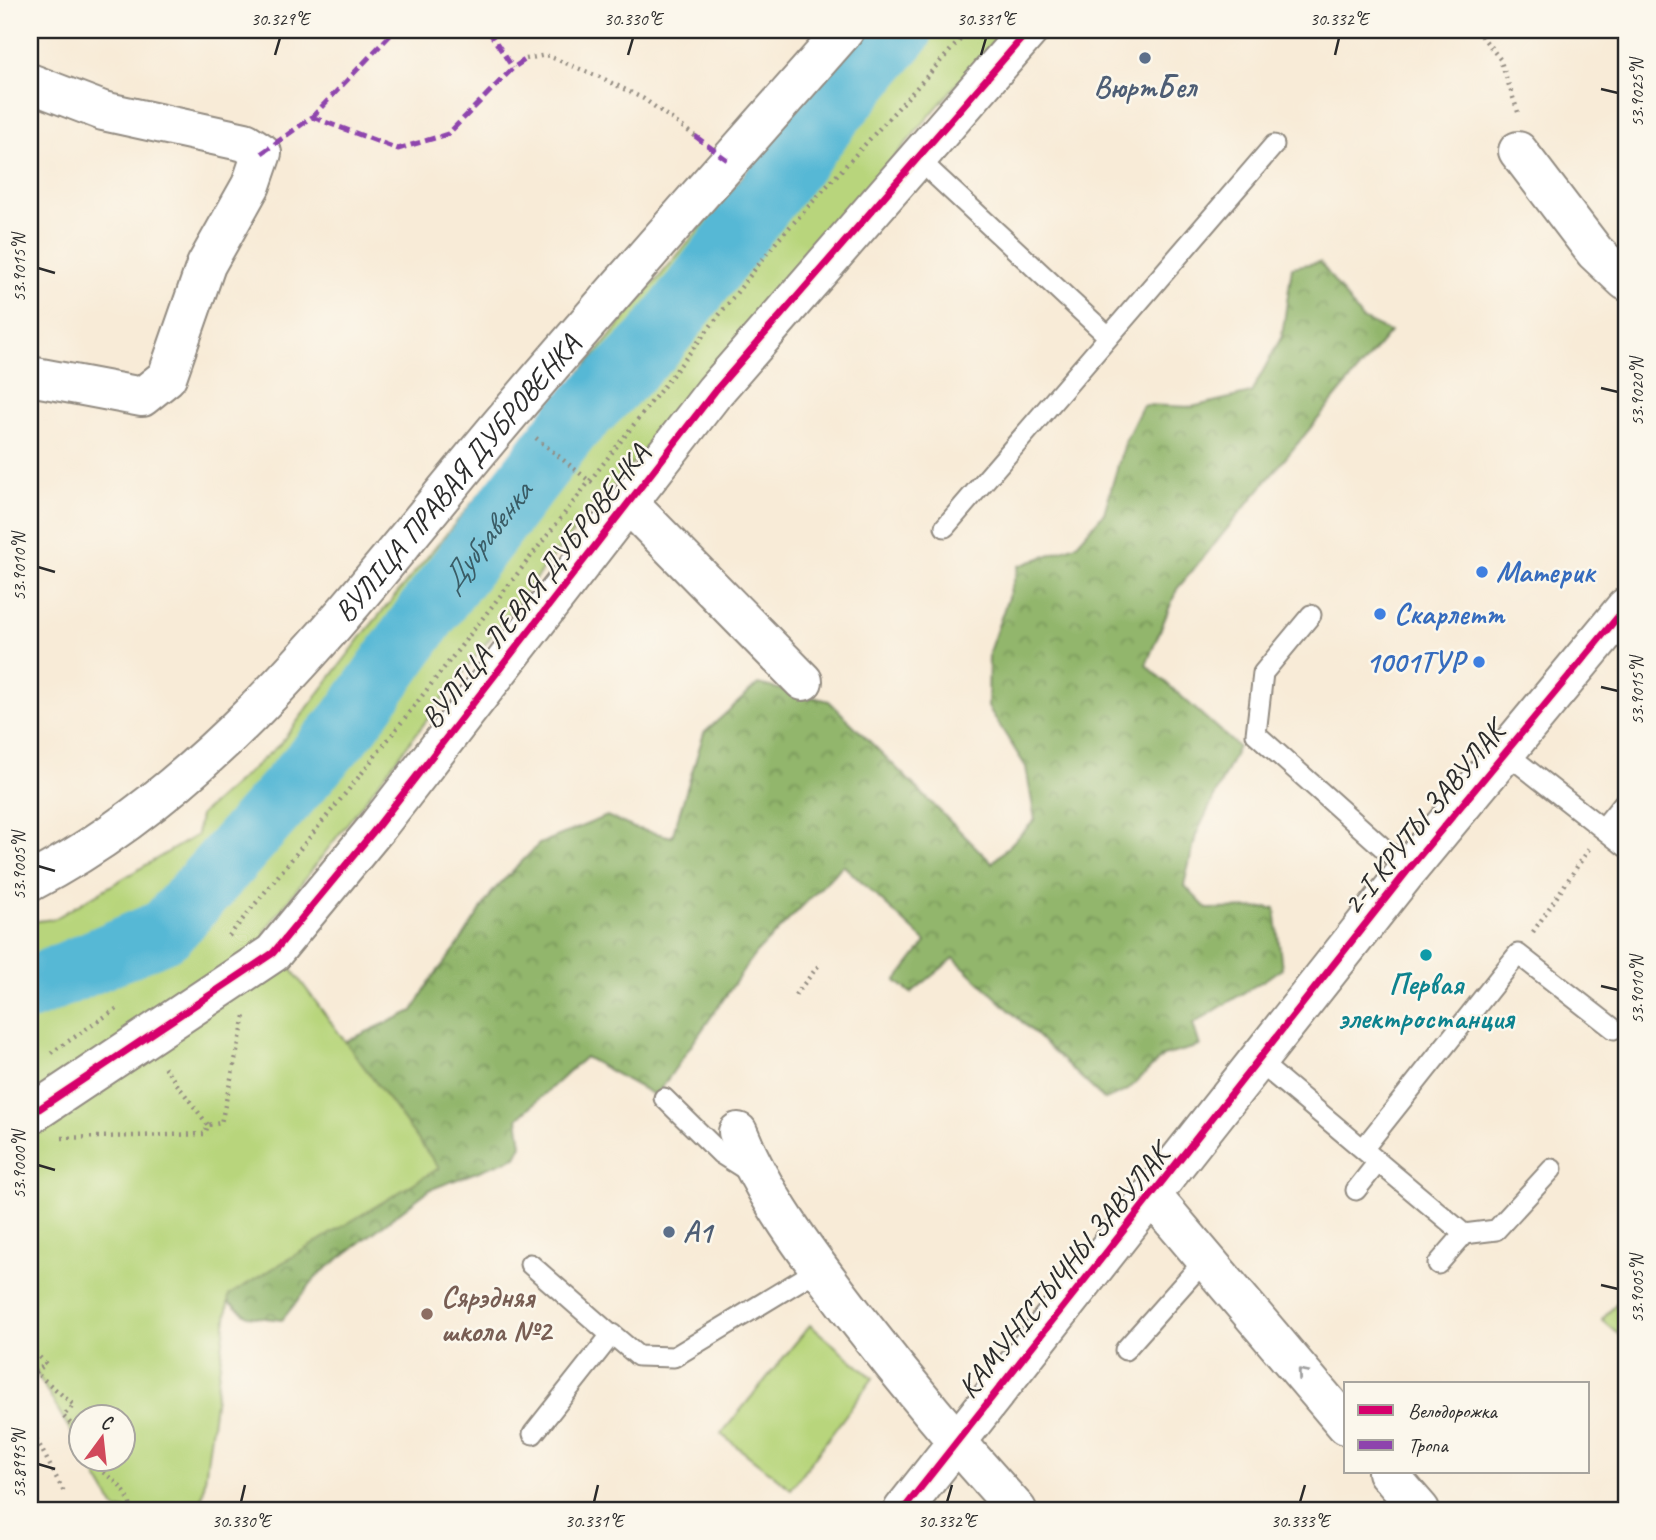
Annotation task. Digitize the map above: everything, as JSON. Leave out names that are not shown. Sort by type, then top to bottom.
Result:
[{"type":"street","name":"ВУЛІЦА ПРАВАЯ ДУБРОВЕНКА","points":[[30,882],[125,825],[197,767],[313,646],[499,427],[845,30]]},
{"type":"street","name":"ВУЛІЦА ЛЕВАЯ ДУБРОВЕНКА","points":[[42,1127],[273,953],[378,826],[715,391],[1029,30]]},
{"type":"street","points":[[30,83],[103,111],[245,142],[262,153],[251,185],[205,265],[167,377],[142,397],[30,376]]},
{"type":"street","points":[[1515,137],[1595,252],[1626,281]]},
{"type":"street","points":[[628,503],[803,681]]},
{"type":"street","name":"2-І КРУТЫ ЗАВУЛАК","points":[[1258,1061],[1408,870],[1626,607]]},
{"type":"street","name":"КАМУНІСТЫЧНЫ ЗАВУЛАК","points":[[903,1510],[1153,1198],[1258,1061]]},
{"type":"street","points":[[737,1132],[755,1175],[819,1269],[956,1443],[1017,1510]]},
{"type":"street","points":[[1153,1198],[1344,1423]]},
{"type":"street","points":[[1389,1474],[1420,1510]]},
{"type":"lane","points":[[945,527],[1274,145]]},
{"type":"lane","points":[[917,158],[1108,336]]},
{"type":"lane","points":[[1311,615],[1264,673],[1256,734],[1408,870]]},
{"type":"lane","points":[[1506,753],[1626,847]]},
{"type":"lane","points":[[1603,828],[1626,800]]},
{"type":"lane","points":[[1363,1149],[1518,954],[1614,1029]]},
{"type":"lane","points":[[1258,1061],[1464,1234]]},
{"type":"lane","points":[[664,1098],[721,1154],[736,1166],[755,1175]]},
{"type":"lane","points":[[1356,1190],[1378,1162]]},
{"type":"lane","points":[[1438,1264],[1464,1234],[1496,1230],[1552,1169]]},
{"type":"lane","points":[[1125,1350],[1204,1261]]},
{"type":"lane","points":[[530,1264],[638,1356],[674,1357],[819,1269]]},
{"type":"lane","points":[[533,1434],[611,1335]]},
{"type":"path","points":[[223,943],[366,767],[777,240],[969,30]]},
{"type":"path","points":[[1477,30],[1500,59],[1520,116],[1515,137]]},
{"type":"path","points":[[526,59],[546,55],[602,78],[644,99],[695,135]]},
{"type":"path","points":[[528,432],[582,475]]},
{"type":"path","points":[[1518,954],[1603,828]]},
{"type":"path","points":[[795,995],[819,965]]},
{"type":"path","points":[[46,1058],[63,1043],[120,1007]]},
{"type":"path","points":[[208,1125],[221,1123],[246,1008]]},
{"type":"path","points":[[160,1062],[208,1125]]},
{"type":"path","points":[[42,1127],[205,1134],[208,1125]]},
{"type":"path","points":[[30,1347],[46,1364],[35,1372],[73,1404]]},
{"type":"path","points":[[30,1427],[65,1494]]},
{"type":"path","points":[[106,1474],[117,1482],[131,1500],[131,1510]]},
{"type":"green space","points":[[864,30],[1003,30],[549,561],[264,932],[439,1168],[229,1295],[201,1510],[116,1510],[95,1474],[136,1474],[136,1404],[66,1404],[66,1423],[30,1362],[30,922],[54,919],[197,835],[200,815],[280,744],[366,631]]},
{"type":"green space","points":[[1320,262],[1362,319],[1390,332],[1177,589],[1146,665],[1238,747],[1196,835],[1184,885],[1207,909],[1275,908],[1282,969],[1193,1024],[1200,1046],[1163,1056],[1128,1090],[1105,1100],[954,958],[911,993],[896,981],[926,942],[843,865],[755,954],[656,1096],[585,1057],[518,1118],[522,1145],[516,1157],[429,1190],[318,1275],[282,1320],[248,1316],[195,1278],[342,1043],[413,1011],[429,982],[456,948],[493,891],[539,844],[607,816],[634,828],[672,837],[704,733],[758,684],[829,701],[992,863],[1035,820],[1026,767],[988,707],[989,652],[1019,566],[1076,545],[1104,513],[1125,441],[1143,405],[1192,407],[1251,393],[1282,336],[1292,267]]},
{"type":"green space","points":[[1626,1292],[1626,1340],[1602,1320]]},
{"type":"green space","points":[[810,1325],[873,1378],[791,1489],[721,1434]]},
{"type":"waterway","name":"Дубравенка","points":[[30,989],[166,930],[350,722],[430,609],[571,425],[653,344],[831,114],[902,30]]},
{"type":"marked path","points":[[262,153],[312,117],[395,30]]},
{"type":"marked path","points":[[488,30],[513,68]]},
{"type":"marked path","points":[[312,117],[398,149],[448,134],[513,68],[526,59]]},
{"type":"marked path","points":[[695,136],[730,162]]},
{"type":"cycle path","points":[[30,1115],[273,953],[378,826],[715,391],[1029,30]]},
{"type":"cycle path","points":[[903,1510],[1408,870],[1626,607]]},
{"type":"place","name":"ВюртБел","points":[[1145,58]]},
{"type":"place","name":"Материк","points":[[1482,572]]},
{"type":"place","name":"Скарлетт","points":[[1380,614]]},
{"type":"place","name":"1001ТУР","points":[[1479,662]]},
{"type":"place","name":"Первая электростанция","points":[[1426,955]]},
{"type":"place","name":"A1","points":[[669,1232]]},
{"type":"place","name":"Сярэдняя школа №2","points":[[427,1314]]}]
